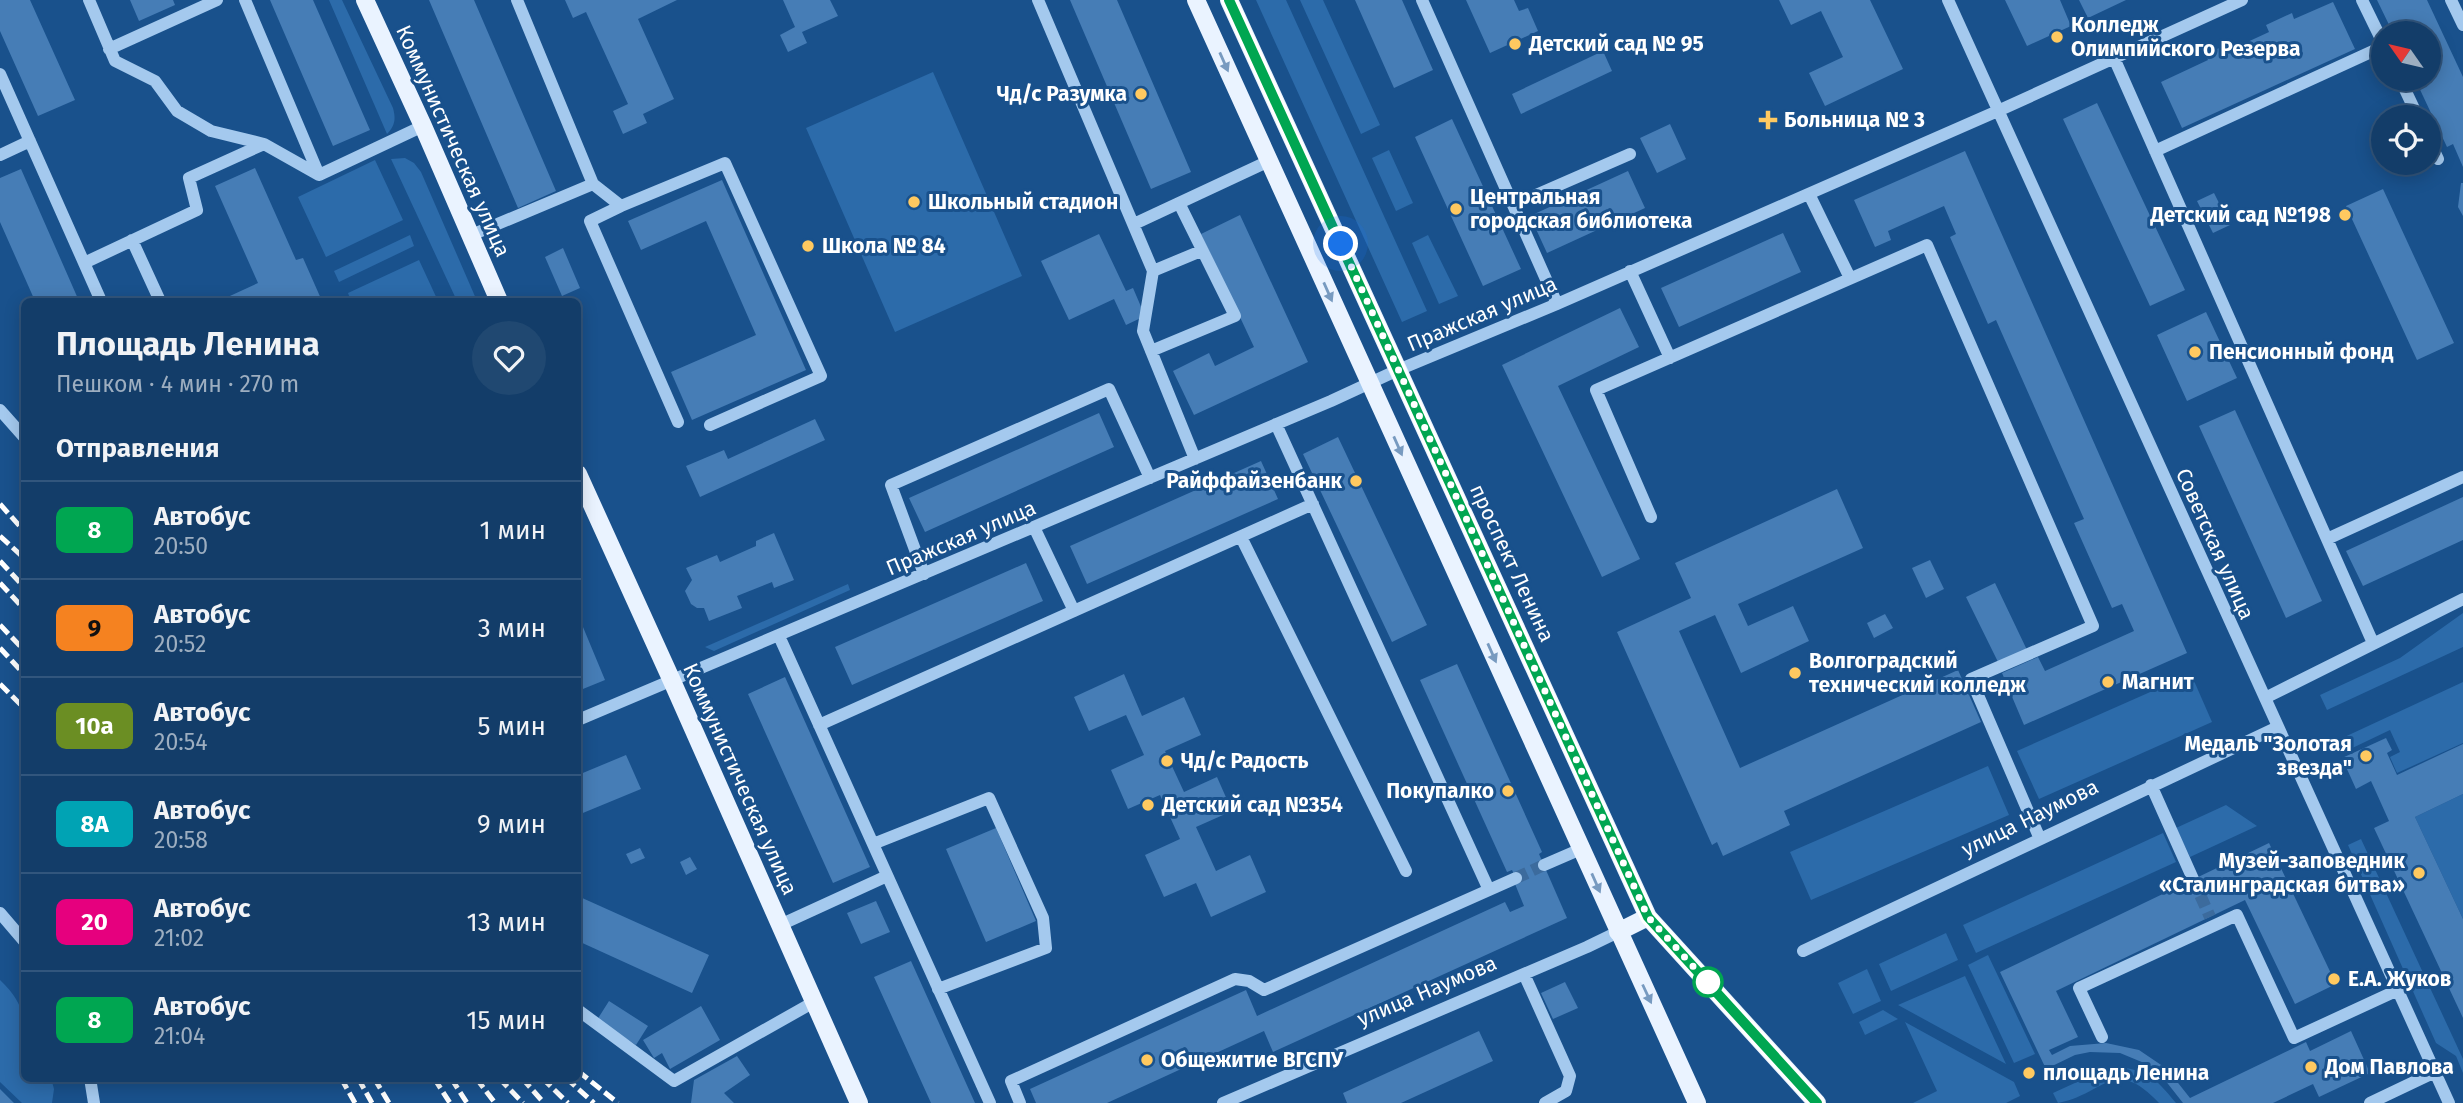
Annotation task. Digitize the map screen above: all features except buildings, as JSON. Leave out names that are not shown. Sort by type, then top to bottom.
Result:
[{"type":"main road","name":"Коммунистическая улица","points":[[365,0],[498,298]]},
{"type":"main road","points":[[1196,0],[1697,1103]]},
{"type":"main road","name":"проспект Ленина","points":[[1229,0],[1648,917],[1818,1103]]},
{"type":"main road","name":"Коммунистическая улица","points":[[581,481],[859,1103]]},
{"type":"main road","name":"улица Наумова","points":[[1618,932],[1648,917]]},
{"type":"street","points":[[89,0],[115,61],[155,81],[177,111],[211,131],[264,145],[319,175]]},
{"type":"street","points":[[108,49],[217,0]]},
{"type":"street","points":[[245,0],[319,175]]},
{"type":"street","points":[[517,0],[593,184],[621,206]]},
{"type":"street","points":[[1038,0],[1153,271],[1143,331],[1195,459]]},
{"type":"street","points":[[1422,0],[1557,304]]},
{"type":"street","name":"Советская улица","points":[[1948,0],[2449,1103]]},
{"type":"street","name":"Пражская улица","points":[[581,719],[1557,304],[2000,110],[2242,0]]},
{"type":"street","points":[[2362,0],[2372,21]]},
{"type":"street","points":[[2451,0],[2463,25]]},
{"type":"street","points":[[2155,151],[2371,52]]},
{"type":"street","points":[[2114,58],[2373,643]]},
{"type":"street","points":[[0,74],[100,298]]},
{"type":"street","points":[[319,175],[423,127]]},
{"type":"street","points":[[0,155],[30,141]]},
{"type":"street","points":[[84,263],[197,210],[189,178],[264,145]]},
{"type":"street","points":[[1513,205],[1630,154]]},
{"type":"street","points":[[1134,224],[1269,161]]},
{"type":"street","points":[[678,422],[590,221],[725,163],[821,376],[710,425]]},
{"type":"street","points":[[469,236],[593,184]]},
{"type":"street","points":[[1809,194],[1850,278]]},
{"type":"street","points":[[1151,351],[1234,316],[1179,203]]},
{"type":"street","points":[[132,240],[159,298]]},
{"type":"street","points":[[1651,517],[1596,390],[1927,245],[2092,626],[1971,679],[2040,839]]},
{"type":"street","points":[[1153,271],[1201,251]]},
{"type":"street","points":[[1630,271],[1670,358]]},
{"type":"street","points":[[925,574],[891,485],[1109,389],[1150,478]]},
{"type":"street","points":[[0,410],[21,434]]},
{"type":"street","points":[[1276,425],[1489,890]]},
{"type":"street","points":[[2327,539],[2463,477]]},
{"type":"street","points":[[819,725],[1313,504]]},
{"type":"street","points":[[1034,527],[1074,611]]},
{"type":"street","points":[[1241,537],[1406,871]]},
{"type":"street","points":[[2265,698],[2463,599]]},
{"type":"street","points":[[779,636],[990,1103]]},
{"type":"street","name":"улица Наумова","points":[[1803,951],[2278,727]]},
{"type":"street","points":[[2151,786],[2193,880]]},
{"type":"street","points":[[873,844],[989,798],[1043,918],[1046,948],[939,989]]},
{"type":"street","points":[[1544,865],[1581,849]]},
{"type":"street","points":[[780,925],[887,876]]},
{"type":"street","points":[[1020,1103],[1011,1081],[1210,990],[1235,979],[1248,981],[1264,990],[1516,878]]},
{"type":"street","points":[[0,913],[21,938]]},
{"type":"street","points":[[2102,1037],[2079,988],[2212,921],[2237,915],[2294,1038],[2398,990]]},
{"type":"street","name":"улица Наумова","points":[[1223,1103],[1618,932]]},
{"type":"street","points":[[1524,974],[1570,1076],[1566,1091],[1545,1103]]},
{"type":"street","points":[[581,1012],[674,1081],[814,1002]]},
{"type":"street","points":[[2370,1103],[2435,1072]]},
{"type":"street","points":[[91,1082],[94,1103]]},
{"type":"shaded area","points":[[329,0],[342,0],[393,108],[394,122],[387,134]]},
{"type":"shaded area","points":[[1256,0],[1286,0],[1427,311],[1402,322]]},
{"type":"shaded area","points":[[1300,0],[1323,0],[1380,125],[1361,134]]},
{"type":"shaded area","name":"Школьный стадион","points":[[933,72],[1022,276],[895,332],[806,128]]},
{"type":"shaded area","points":[[1389,150],[1413,203],[1396,211],[1372,158]]},
{"type":"shaded area","points":[[405,158],[414,163],[421,172],[476,298],[456,298],[391,159]]},
{"type":"shaded area","points":[[375,160],[403,220],[326,257],[298,197]]},
{"type":"shaded area","points":[[410,235],[414,246],[339,282],[334,271]]},
{"type":"shaded area","points":[[1428,235],[1458,296],[1439,304],[1412,243]]},
{"type":"shaded area","points":[[419,260],[437,298],[350,298],[348,293]]},
{"type":"shaded area","points":[[848,584],[850,590],[714,651],[705,647]]},
{"type":"shaded area","points":[[2463,613],[2463,647],[2327,710],[2320,695],[2400,658]]},
{"type":"shaded area","points":[[2191,674],[2212,722],[2039,799],[2017,751]]},
{"type":"shaded area","points":[[2463,682],[2463,743],[2397,773],[2390,757],[2400,752],[2390,730],[2344,752],[2338,740]]},
{"type":"shaded area","points":[[1988,766],[2009,815],[1811,900],[1790,852]]},
{"type":"shaded area","points":[[2463,794],[2463,919],[2415,817]]},
{"type":"shaded area","points":[[2226,805],[2257,826],[2190,857],[2176,828]]},
{"type":"shaded area","points":[[2163,833],[2176,862],[1976,953],[1963,925]]},
{"type":"shaded area","points":[[2361,839],[2463,1059],[2463,1073],[2456,1056],[2436,1043],[2348,845]]},
{"type":"shaded area","points":[[1946,933],[1958,960],[1891,991],[1879,964]]},
{"type":"shaded area","points":[[1988,955],[2035,1054],[2014,1063],[1968,965]]},
{"type":"shaded area","points":[[1867,969],[1881,1001],[1853,1014],[1838,983]]},
{"type":"shaded area","points":[[1965,976],[2006,1064],[1898,1005]]},
{"type":"shaded area","points":[[0,980],[21,1010],[21,1082],[52,1082],[52,1103],[22,1103],[0,1082]]},
{"type":"shaded area","points":[[1883,1010],[1898,1019],[1865,1035],[1859,1022]]},
{"type":"shaded area","points":[[1905,1022],[2014,1082],[2020,1096],[2006,1103],[1913,1103],[1937,1091]]},
{"type":"shaded area","points":[[2112,1066],[2149,1076],[2162,1086],[2176,1103],[2159,1103],[2144,1089],[2131,1082],[2119,1080],[2058,1103],[2053,1093]]},
{"type":"tunnel","points":[[1516,878],[1544,865]]},
{"type":"tunnel","points":[[2193,879],[2210,917]]},
{"type":"railway","points":[[0,504],[21,528]]},
{"type":"railway","points":[[0,536],[21,555]]},
{"type":"railway","points":[[0,561],[21,584]]},
{"type":"railway","points":[[0,583],[21,606]]},
{"type":"railway","points":[[0,625],[21,647]]},
{"type":"railway","points":[[0,648],[21,671]]},
{"type":"railway","points":[[0,684],[21,705]]},
{"type":"railway","points":[[581,1073],[618,1103]]},
{"type":"railway","points":[[343,1082],[355,1103]]},
{"type":"railway","points":[[360,1082],[372,1103]]},
{"type":"railway","points":[[376,1082],[389,1103]]},
{"type":"railway","points":[[437,1082],[450,1103]]},
{"type":"railway","points":[[454,1082],[467,1103]]},
{"type":"railway","points":[[479,1082],[495,1103]]},
{"type":"railway","points":[[503,1082],[523,1103]]},
{"type":"railway","points":[[526,1082],[544,1103]]},
{"type":"railway","points":[[546,1082],[568,1103]]},
{"type":"railway","points":[[570,1082],[594,1103]]},
{"type":"bus line","name":"8","points":[[1229,0],[1648,917],[1817,1103]]},
{"type":"place","name":"Колледж Олимпийского Резерва","points":[[2057,37]]},
{"type":"place","name":"Детский сад № 95","points":[[1515,44]]},
{"type":"place","name":"Чд/с Разумка","points":[[1141,94]]},
{"type":"place","name":"Больница № 3","points":[[1768,120]]},
{"type":"place","name":"Школьный стадион","points":[[914,202]]},
{"type":"place","name":"Центральная городская библиотека","points":[[1456,209]]},
{"type":"place","name":"Детский сад №198","points":[[2345,215]]},
{"type":"place","name":"Школа № 84","points":[[808,246]]},
{"type":"place","name":"Пенсионный фонд","points":[[2195,352]]},
{"type":"place","name":"Райффайзенбанк","points":[[1356,481]]},
{"type":"place","name":"Волгоградский технический колледж","points":[[1795,673]]},
{"type":"place","name":"Магнит","points":[[2108,682]]},
{"type":"place","name":"Медаль \"Золотая звезда\"","points":[[2366,756]]},
{"type":"place","name":"Чд/с Радость","points":[[1167,761]]},
{"type":"place","name":"Покупалко","points":[[1508,791]]},
{"type":"place","name":"Детский сад №354","points":[[1148,805]]},
{"type":"place","name":"Музей-заповедник «Сталинградская битва»","points":[[2419,873]]},
{"type":"place","name":"Е.А. Жуков","points":[[2334,979]]},
{"type":"place","name":"Общежитие ВГСПУ","points":[[1147,1060]]},
{"type":"place","name":"Дом Павлова","points":[[2311,1067]]},
{"type":"place","name":"площадь Ленина","points":[[2029,1073]]},
{"type":"route","points":[[1341,244],[1648,917],[1712,987],[1708,982]]}]
